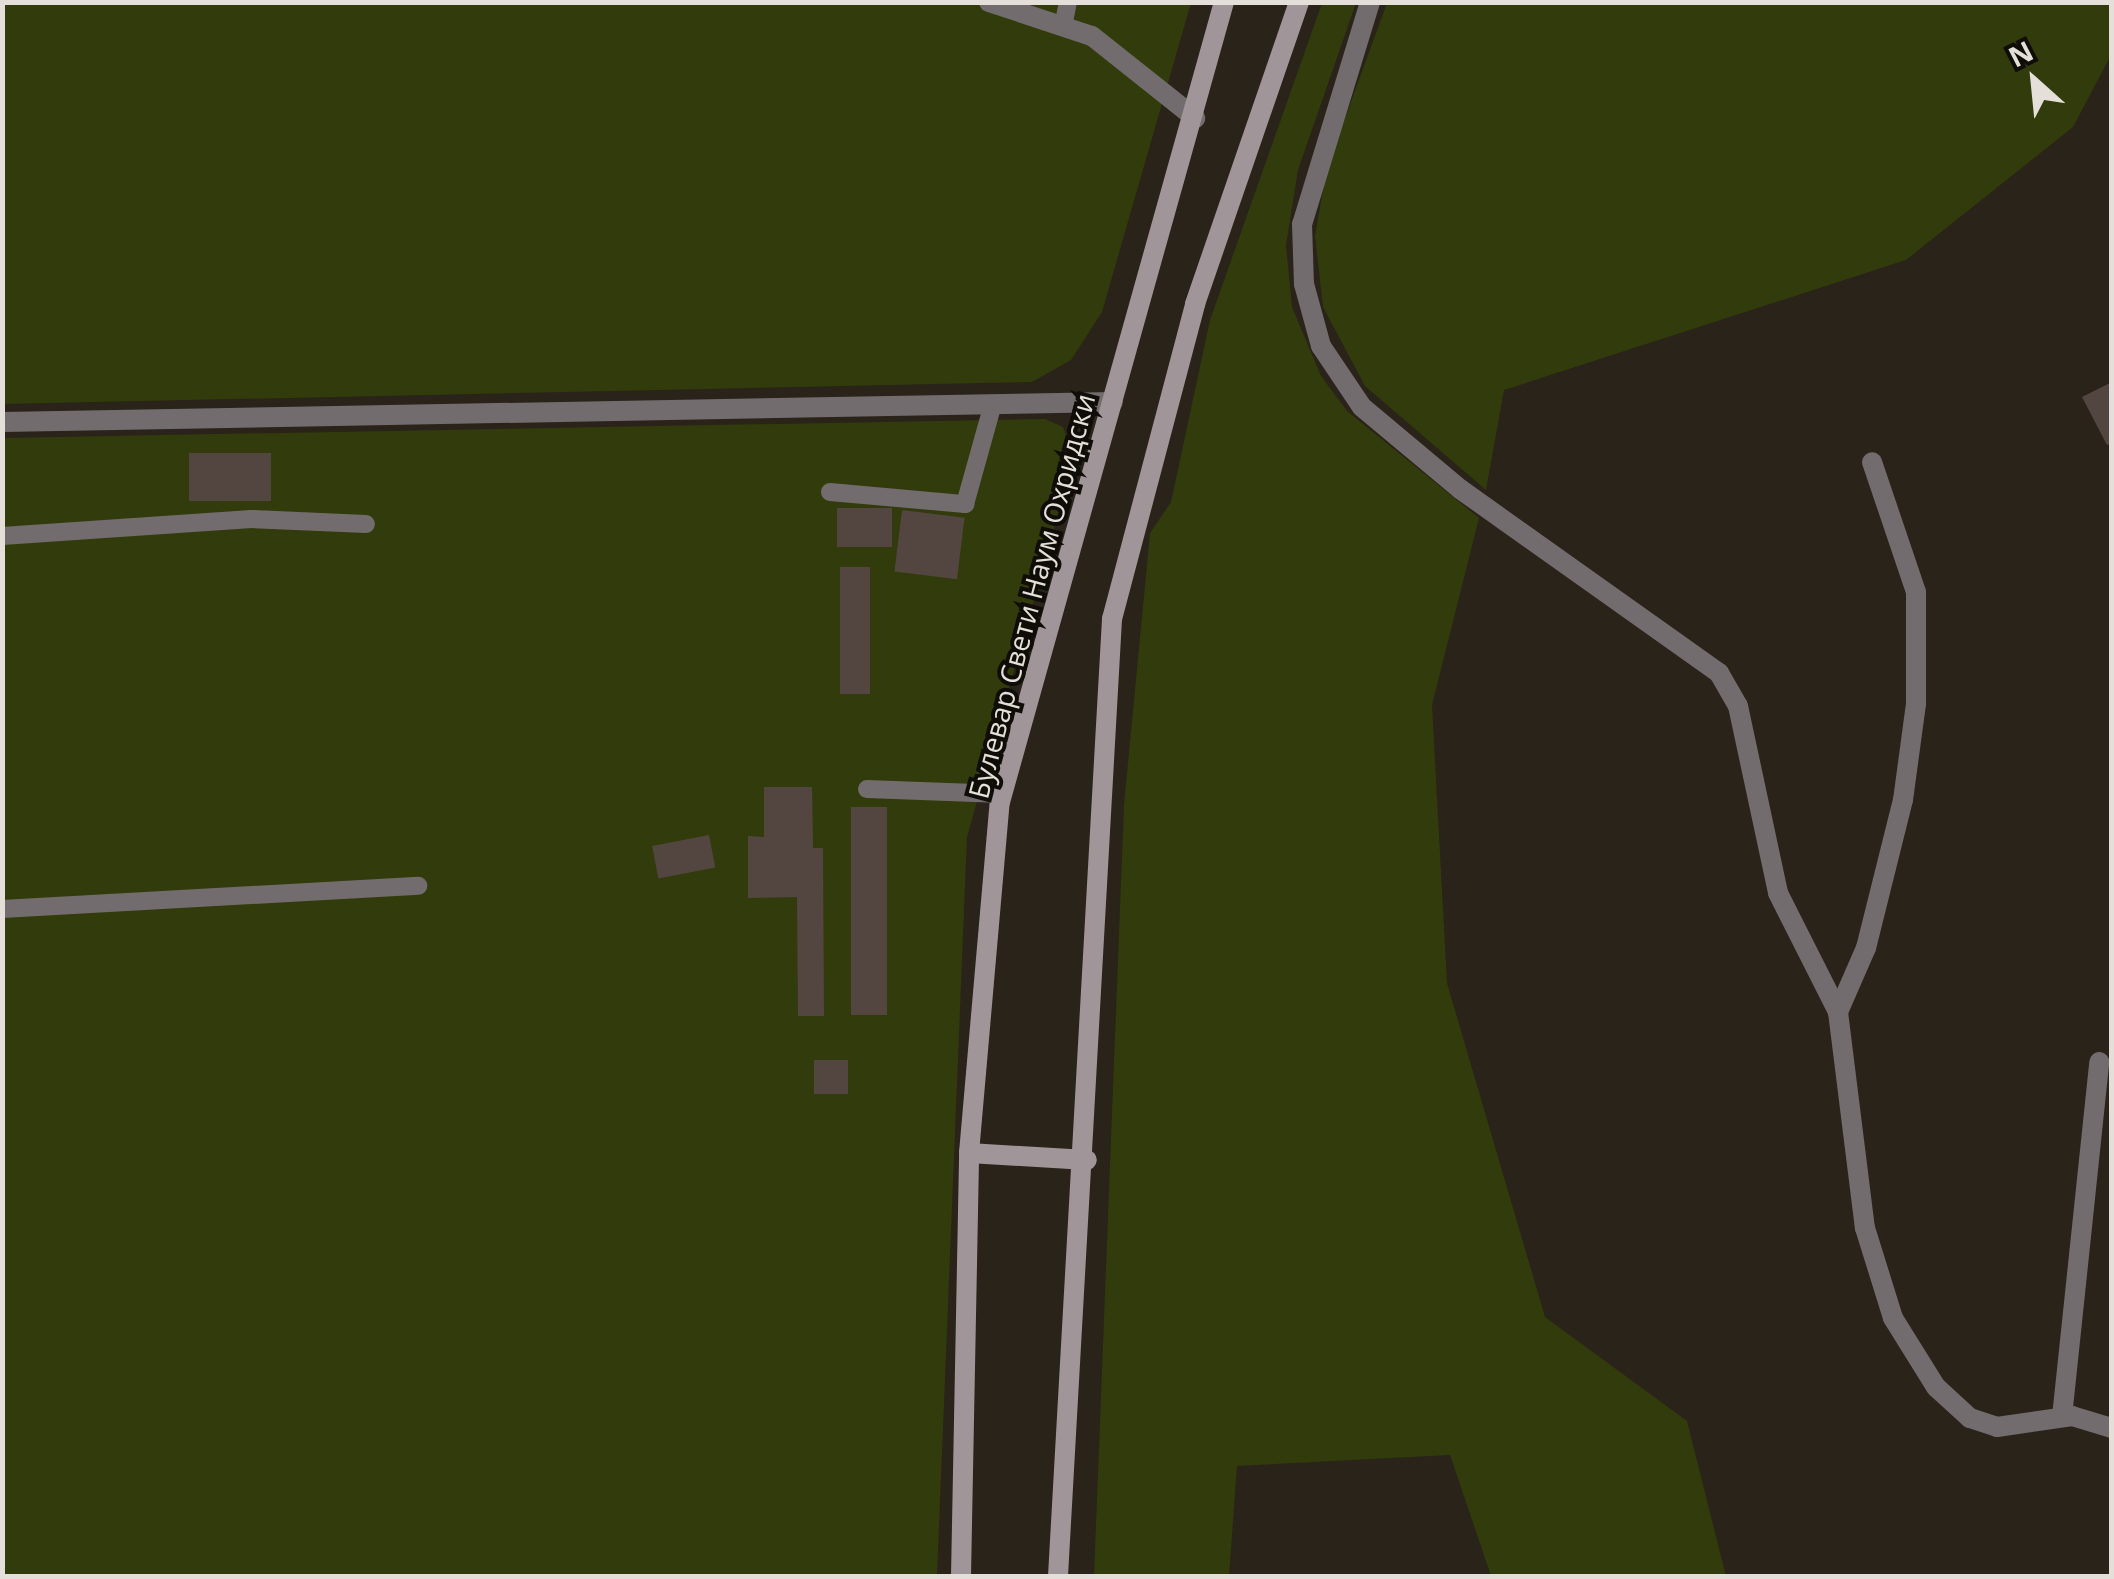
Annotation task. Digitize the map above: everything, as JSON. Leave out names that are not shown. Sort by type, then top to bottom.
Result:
[{"type":"main road","name":"Булевар Свети Наум Охридски","points":[[961,1576],[969,1153],[1002,794],[1196,118],[1224,2]]},
{"type":"main road","points":[[1058,1576],[1087,1160],[1112,619],[1195,304],[1298,2]]},
{"type":"main road","points":[[969,1153],[1087,1160]]},
{"type":"street","points":[[989,2],[1066,12],[1196,118]]},
{"type":"street","points":[[1370,2],[1302,224],[1304,284],[1321,346],[1362,407],[1460,490],[1720,674],[1738,706],[1778,893],[1838,1012],[1865,1228],[1913,1356],[1970,1418],[1997,1428],[2062,1417],[2112,1428]]},
{"type":"street","points":[[2,422],[1112,402]]},
{"type":"street","points":[[1838,1012],[1894,837],[1916,704],[1916,592],[1872,462]]},
{"type":"street","points":[[2062,1417],[2100,1062]]},
{"type":"lane","points":[[830,492],[965,504],[993,404]]},
{"type":"lane","points":[[2,536],[251,519],[366,524]]},
{"type":"lane","points":[[867,789],[1002,794]]},
{"type":"lane","points":[[2,910],[418,886]]},
{"type":"green space","points":[[2,3],[1191,3],[1102,312],[1071,360],[1032,382],[3,404]]},
{"type":"green space","points":[[1322,3],[1356,3],[1298,170],[1286,245],[1292,307],[1321,376],[1347,411],[1479,518],[1432,705],[1447,983],[1545,1317],[1687,1421],[1726,1576],[1491,1576],[1450,1455],[1237,1466],[1229,1576],[1094,1576],[1124,805],[1150,533],[1171,502],[1210,320]]},
{"type":"green space","points":[[1387,3],[2111,3],[2111,55],[2073,127],[1906,260],[1504,390],[1486,490],[1365,386],[1323,307],[1315,236],[1327,167]]},
{"type":"green space","points":[[1045,419],[1063,427],[1074,457],[967,837],[937,1576],[3,1576],[2,438]]},
{"type":"building","points":[[2112,382],[2112,443],[2107,445],[2082,397]]},
{"type":"building","points":[[189,453],[271,453],[271,501],[189,501]]},
{"type":"building","points":[[837,508],[892,508],[892,547],[837,547]]},
{"type":"building","points":[[902,510],[965,518],[957,579],[894,572]]},
{"type":"building","points":[[840,567],[870,567],[870,694],[840,694]]},
{"type":"building","points":[[764,787],[812,787],[813,848],[823,848],[824,1016],[798,1016],[797,897],[748,898],[748,836],[764,837]]},
{"type":"building","points":[[851,807],[887,807],[887,1015],[851,1015]]},
{"type":"building","points":[[709,835],[715,867],[658,878],[652,846]]},
{"type":"building","points":[[814,1060],[848,1060],[848,1094],[814,1094]]}]
